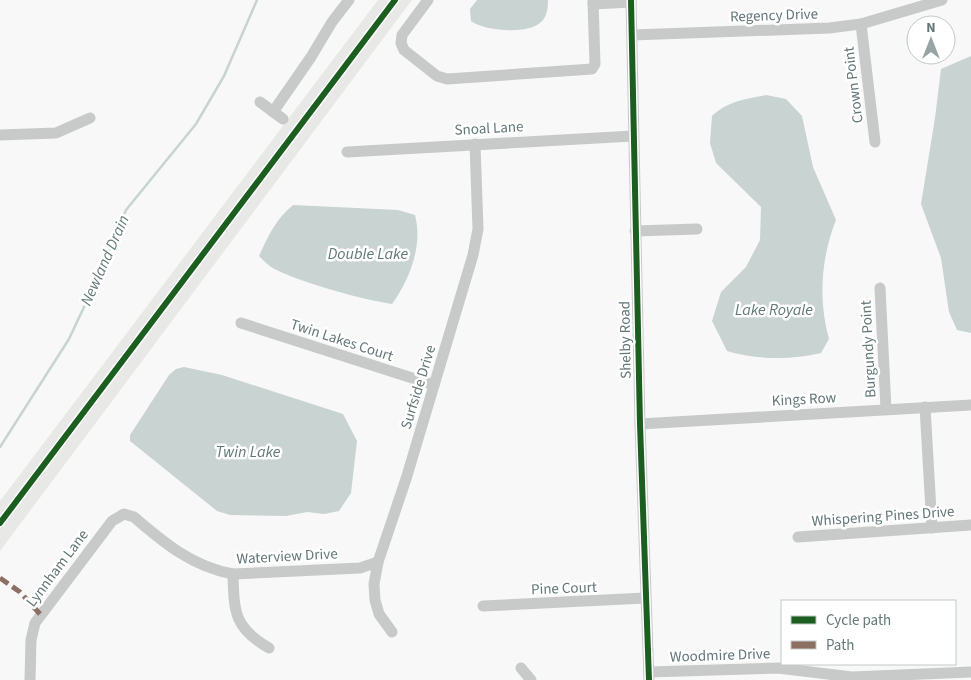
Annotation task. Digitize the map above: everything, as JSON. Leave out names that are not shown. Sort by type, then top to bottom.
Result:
[{"type":"street","points":[[260,102],[278,116],[349,0]]},
{"type":"street","points":[[428,0],[402,35],[402,43],[404,50],[437,76],[447,78],[592,69],[595,64],[593,2],[631,1]]},
{"type":"street","name":"Regency Drive","points":[[632,35],[813,30],[861,24],[942,0]]},
{"type":"street","name":"Shelby Road","points":[[631,1],[640,424],[649,676]]},
{"type":"street","name":"Crown Point","points":[[861,24],[875,142]]},
{"type":"street","points":[[0,135],[56,133],[90,118]]},
{"type":"street","points":[[0,130],[0,146]]},
{"type":"street","name":"Snoal Lane","points":[[347,152],[633,136]]},
{"type":"street","name":"Surfside Drive","points":[[392,632],[379,614],[374,600],[374,584],[378,562],[386,543],[476,243],[475,144]]},
{"type":"street","points":[[635,231],[697,229]]},
{"type":"street","name":"Burgundy Point","points":[[880,288],[886,409]]},
{"type":"street","name":"Twin Lakes Court","points":[[241,323],[434,385]]},
{"type":"street","name":"Kings Row","points":[[640,424],[971,405]]},
{"type":"street","points":[[925,407],[932,528]]},
{"type":"street","name":"Waterview Drive","points":[[124,514],[134,517],[189,559],[207,568],[233,574],[360,568],[378,562]]},
{"type":"street","name":"Lynnham Lane","points":[[30,680],[30,640],[41,614],[112,521],[124,514]]},
{"type":"street","name":"Whispering Pines Drive","points":[[798,536],[971,526]]},
{"type":"street","points":[[233,574],[234,606],[238,620],[252,638],[269,648]]},
{"type":"street","name":"Pine Court","points":[[484,606],[645,598]]},
{"type":"street","points":[[522,668],[531,680]]},
{"type":"street","name":"Woodmire Drive","points":[[649,676],[778,674],[852,676],[971,672]]},
{"type":"shaded area","points":[[378,0],[412,0],[0,551],[0,501]]},
{"type":"water","points":[[477,0],[548,0],[548,6],[545,18],[535,26],[526,29],[506,30],[486,27],[471,21],[470,9]]},
{"type":"water","points":[[971,56],[971,333],[957,330],[949,312],[941,258],[921,204],[941,69],[956,65],[956,62]]},
{"type":"water","name":"Lake Royale","points":[[766,95],[786,99],[802,116],[813,167],[836,220],[824,264],[823,309],[829,339],[821,353],[786,358],[750,356],[727,351],[712,321],[721,292],[746,267],[760,240],[761,207],[716,163],[710,143],[712,116],[730,104]]},
{"type":"water","name":"Double Lake","points":[[293,205],[398,210],[415,215],[417,226],[416,250],[409,273],[392,304],[312,284],[271,267],[259,256],[277,222]]},
{"type":"water","name":"Twin Lake","points":[[184,367],[222,375],[343,414],[357,441],[351,493],[339,511],[324,514],[307,512],[286,516],[230,515],[217,511],[130,441],[130,435],[169,375],[176,369]]},
{"type":"waterway","name":"Newland Drain","points":[[0,447],[69,339],[100,273],[126,210],[196,124],[224,76],[257,0]]},
{"type":"marked path","points":[[0,578],[20,592],[40,614]]},
{"type":"cycle path","points":[[0,523],[395,0]]},
{"type":"cycle path","points":[[631,0],[640,424],[649,680]]}]
